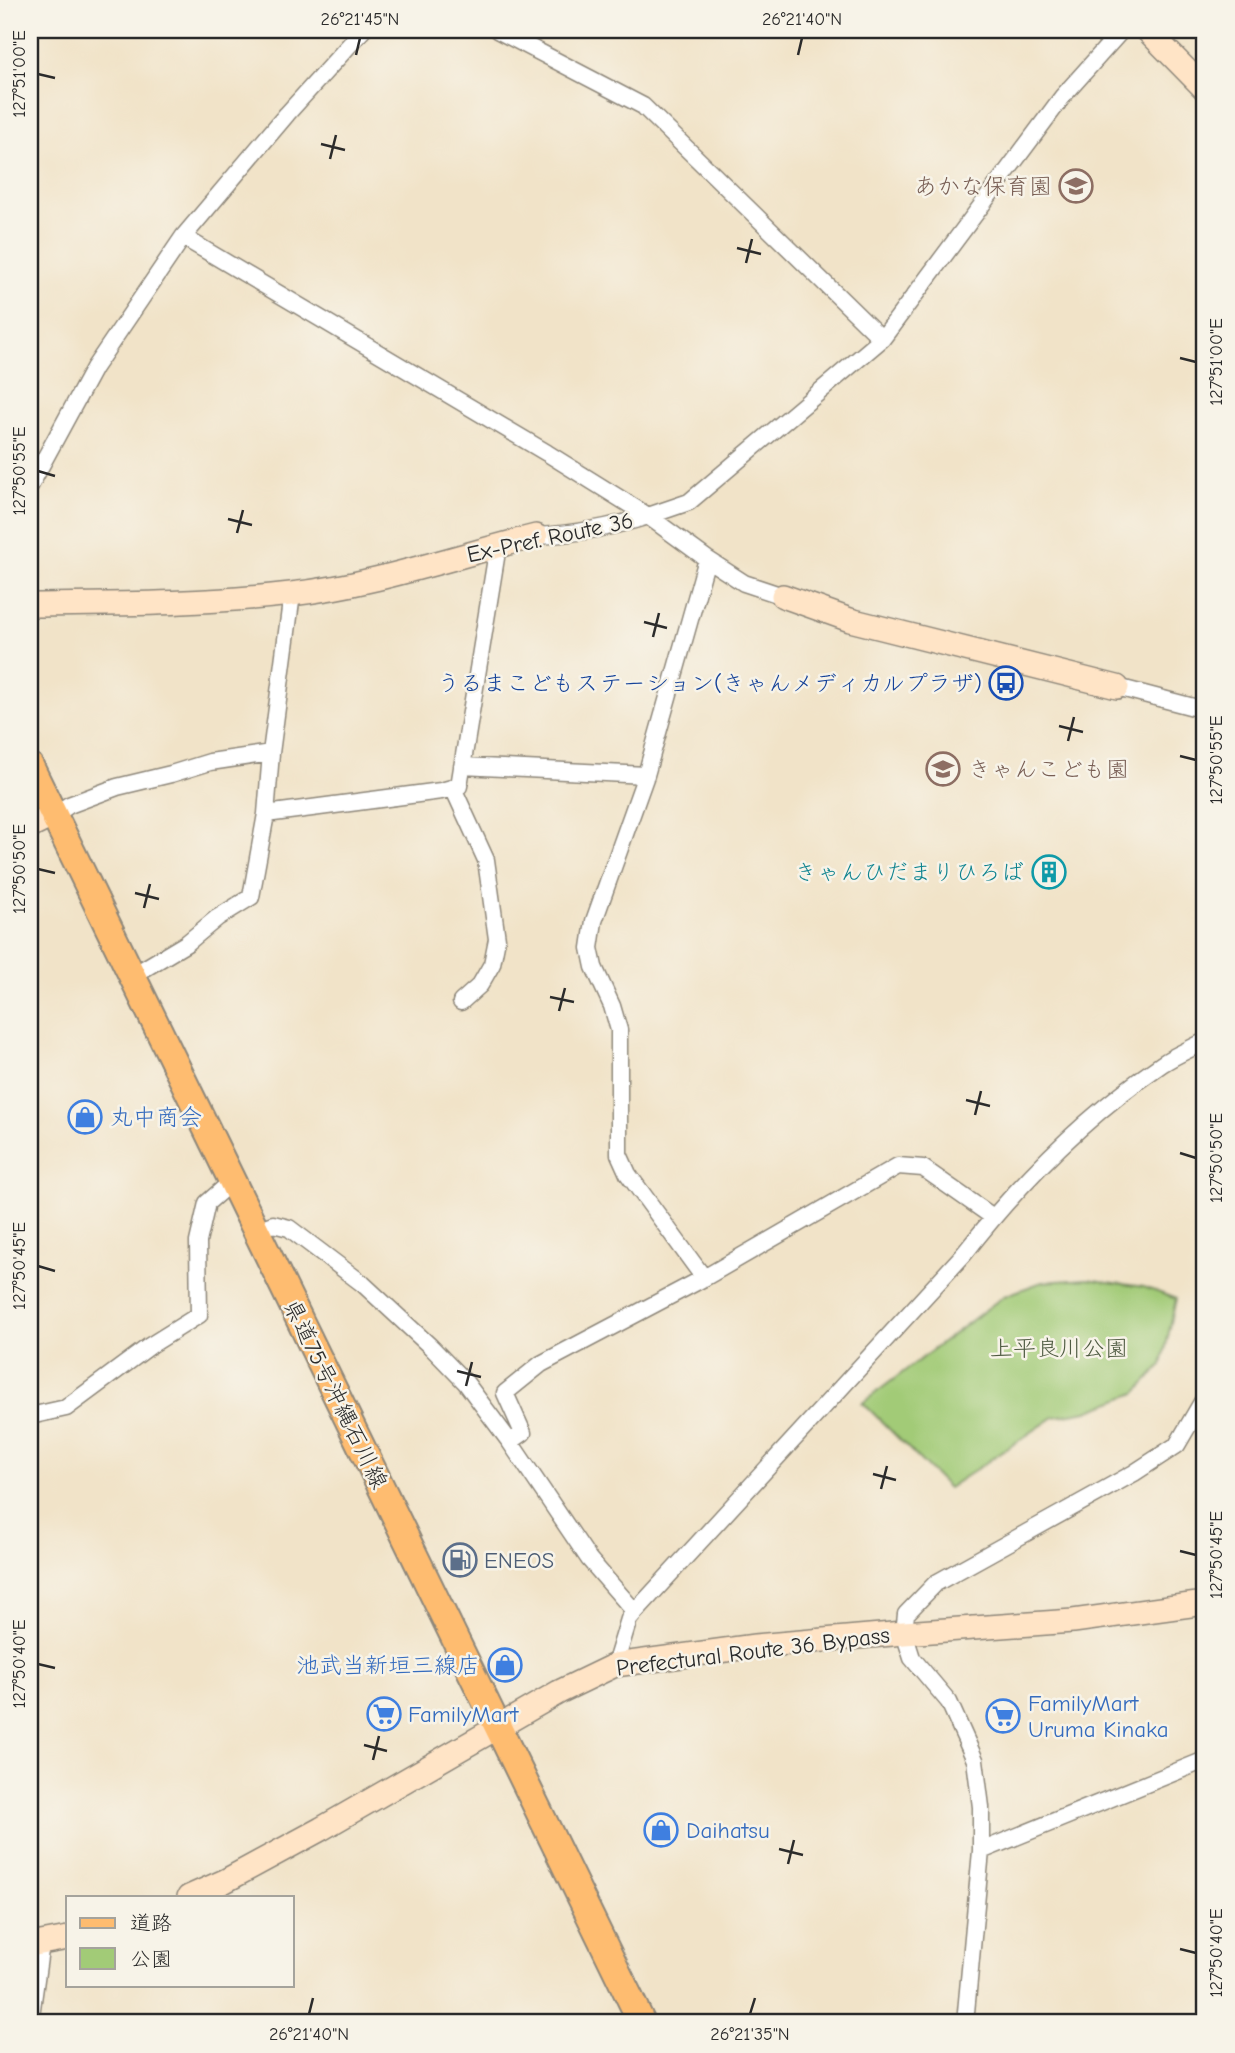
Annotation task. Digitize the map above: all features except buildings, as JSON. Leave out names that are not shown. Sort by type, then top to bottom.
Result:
[{"type":"main road","points":[[1147,30],[1205,89]]},
{"type":"main road","name":"Ex-Pref. Route 36","points":[[30,605],[148,604],[292,594],[362,581],[536,536]]},
{"type":"main road","name":"Ex-Pref. Route 36","points":[[783,596],[850,620],[1117,687]]},
{"type":"main road","name":"県道75号沖縄石川線","points":[[30,766],[642,2023]]},
{"type":"main road","points":[[30,827],[54,815]]},
{"type":"main road","name":"Prefectural Route 36 Bypass","points":[[190,1896],[225,1881],[297,1842],[589,1676],[615,1665],[755,1646],[1073,1621],[1205,1603]]},
{"type":"main road","points":[[35,1944],[66,1938]]},
{"type":"street","points":[[30,486],[94,368],[183,237],[362,30]]},
{"type":"street","points":[[497,30],[643,106],[882,339]]},
{"type":"street","points":[[183,237],[648,516],[689,502],[882,339],[1063,96],[1122,30]]},
{"type":"street","name":"Ex-Pref. Route 36","points":[[536,536],[580,533],[618,526],[648,516],[744,583],[783,596]]},
{"type":"street","points":[[265,814],[459,786],[496,558],[492,546]]},
{"type":"street","points":[[704,1278],[628,1174],[619,1154],[619,1030],[612,1006],[594,967],[590,948],[594,921],[646,775],[707,559]]},
{"type":"street","points":[[132,976],[187,943],[217,918],[251,898],[265,814],[292,594]]},
{"type":"street","name":"Ex-Pref. Route 36","points":[[1117,687],[1205,710]]},
{"type":"street","points":[[54,815],[69,804],[117,787],[210,762],[271,753]]},
{"type":"street","points":[[462,766],[646,775]]},
{"type":"street","points":[[453,788],[486,860],[497,939],[492,964],[480,985],[461,1002]]},
{"type":"street","points":[[615,1665],[629,1619],[964,1254],[993,1217],[1096,1113],[1164,1062],[1205,1041]]},
{"type":"street","points":[[510,1443],[523,1433],[505,1393],[541,1364],[704,1278],[898,1166],[923,1168],[993,1217]]},
{"type":"street","points":[[30,1416],[66,1408],[151,1345],[198,1315],[198,1242],[207,1203],[231,1182]]},
{"type":"street","points":[[257,1230],[273,1224],[289,1228],[363,1284],[431,1347],[466,1383],[589,1559],[635,1612]]},
{"type":"street","points":[[965,2023],[981,1851],[981,1807],[975,1760],[949,1702],[912,1658],[904,1633],[906,1614],[936,1583],[1123,1480],[1177,1445],[1204,1404]]},
{"type":"street","points":[[981,1851],[1205,1760]]},
{"type":"street","points":[[30,2023],[35,1944]]},
{"type":"green space","name":"上平良川公園","points":[[1087,1279],[1144,1287],[1176,1299],[1162,1365],[1136,1393],[1087,1411],[1054,1417],[948,1488],[863,1403],[861,1404],[1004,1296],[1042,1282]]},
{"type":"place","name":"あかな保育園","points":[[1076,186]]},
{"type":"place","name":"うるまこどもステーション(きゃんメディカルプラザ)","points":[[1006,683]]},
{"type":"place","name":"きゃんこども園","points":[[943,769]]},
{"type":"place","name":"きゃんひだまりひろば","points":[[1049,872]]},
{"type":"place","name":"丸中商会","points":[[85,1117]]},
{"type":"place","name":"ENEOS","points":[[460,1560]]},
{"type":"place","name":"池武当新垣三線店","points":[[505,1665]]},
{"type":"place","name":"FamilyMart","points":[[384,1714]]},
{"type":"place","name":"FamilyMart Uruma Kinaka","points":[[1003,1716]]},
{"type":"place","name":"Daihatsu","points":[[661,1830]]}]
